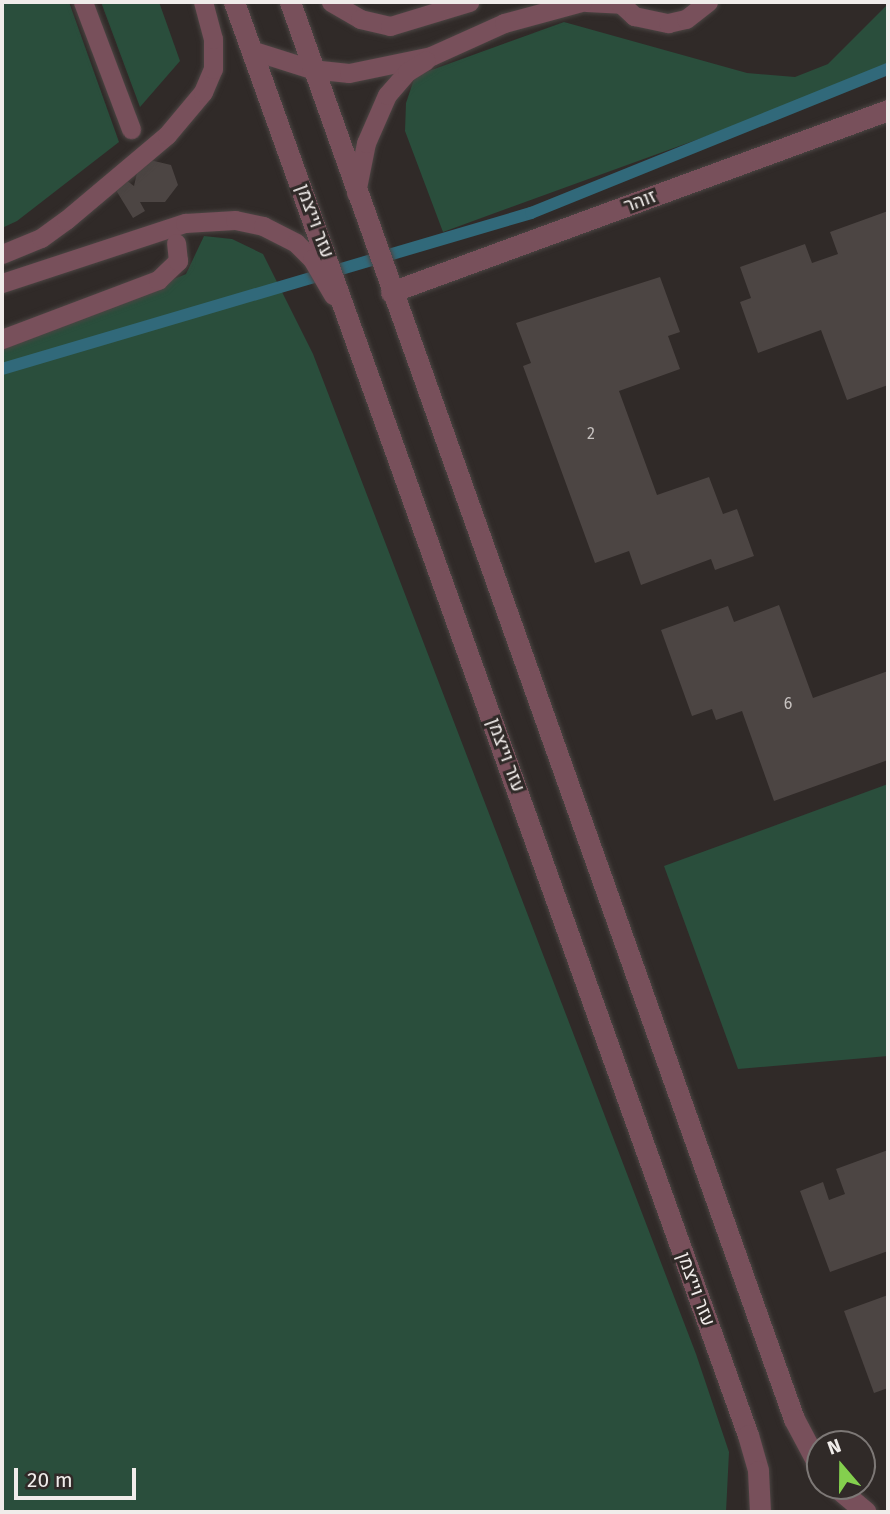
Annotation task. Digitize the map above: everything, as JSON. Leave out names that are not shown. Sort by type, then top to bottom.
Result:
[{"type":"street","name":"עזר וייצמן","points":[[234,2],[360,346],[748,1435],[758,1471],[760,1512]]},
{"type":"street","points":[[290,2],[311,69],[794,1419],[806,1442]]},
{"type":"street","name":"זוהר","points":[[391,292],[888,110]]},
{"type":"street","points":[[852,1500],[866,1512]]},
{"type":"lane","points":[[83,2],[131,130]]},
{"type":"lane","points":[[2,254],[41,238],[66,220],[167,135],[203,92],[213,69],[213,39],[203,2]]},
{"type":"lane","points":[[331,2],[360,19],[390,26],[470,2]]},
{"type":"lane","points":[[356,194],[366,143],[387,95],[407,72],[431,56],[504,23],[584,2],[619,3],[634,16],[668,23],[686,19],[708,2]]},
{"type":"lane","points":[[251,50],[311,69],[349,73],[431,56]]},
{"type":"lane","points":[[2,283],[185,223],[235,219],[263,226],[296,243],[312,259],[360,346]]},
{"type":"lane","points":[[2,339],[158,280],[178,261],[176,243]]},
{"type":"green space","points":[[2,2],[69,2],[119,142],[17,221],[2,228]]},
{"type":"green space","points":[[101,2],[159,2],[180,61],[140,107]]},
{"type":"green space","points":[[888,4],[888,70],[443,232],[405,131],[406,103],[415,76],[564,22],[747,73],[795,77],[828,64]]},
{"type":"green space","points":[[204,236],[232,239],[263,254],[313,354],[696,1354],[729,1452],[726,1512],[2,1512],[2,350],[186,274]]},
{"type":"green space","points":[[888,784],[888,1056],[738,1069],[664,866]]},
{"type":"building","points":[[150,160],[171,165],[178,185],[165,202],[140,202],[145,211],[133,218],[114,187],[126,180],[134,186],[138,168]]},
{"type":"building","points":[[888,211],[888,385],[847,400],[821,330],[758,353],[740,302],[751,298],[740,267],[805,244],[812,263],[838,254],[830,232]]},
{"type":"building","points":[[660,277],[680,332],[668,336],[680,369],[619,391],[657,495],[709,477],[723,514],[737,509],[754,556],[715,570],[711,559],[641,585],[629,551],[595,563],[523,366],[531,363],[516,323]]},
{"type":"building","points":[[779,605],[813,698],[888,671],[888,760],[774,801],[742,711],[716,720],[712,709],[692,716],[661,630],[728,606],[734,622]]},
{"type":"building","points":[[888,1150],[888,1251],[830,1272],[800,1191],[823,1182],[829,1200],[845,1194],[836,1169]]},
{"type":"building","points":[[888,1295],[888,1388],[874,1393],[844,1311]]},
{"type":"waterway","points":[[2,369],[531,213],[888,69]]}]
